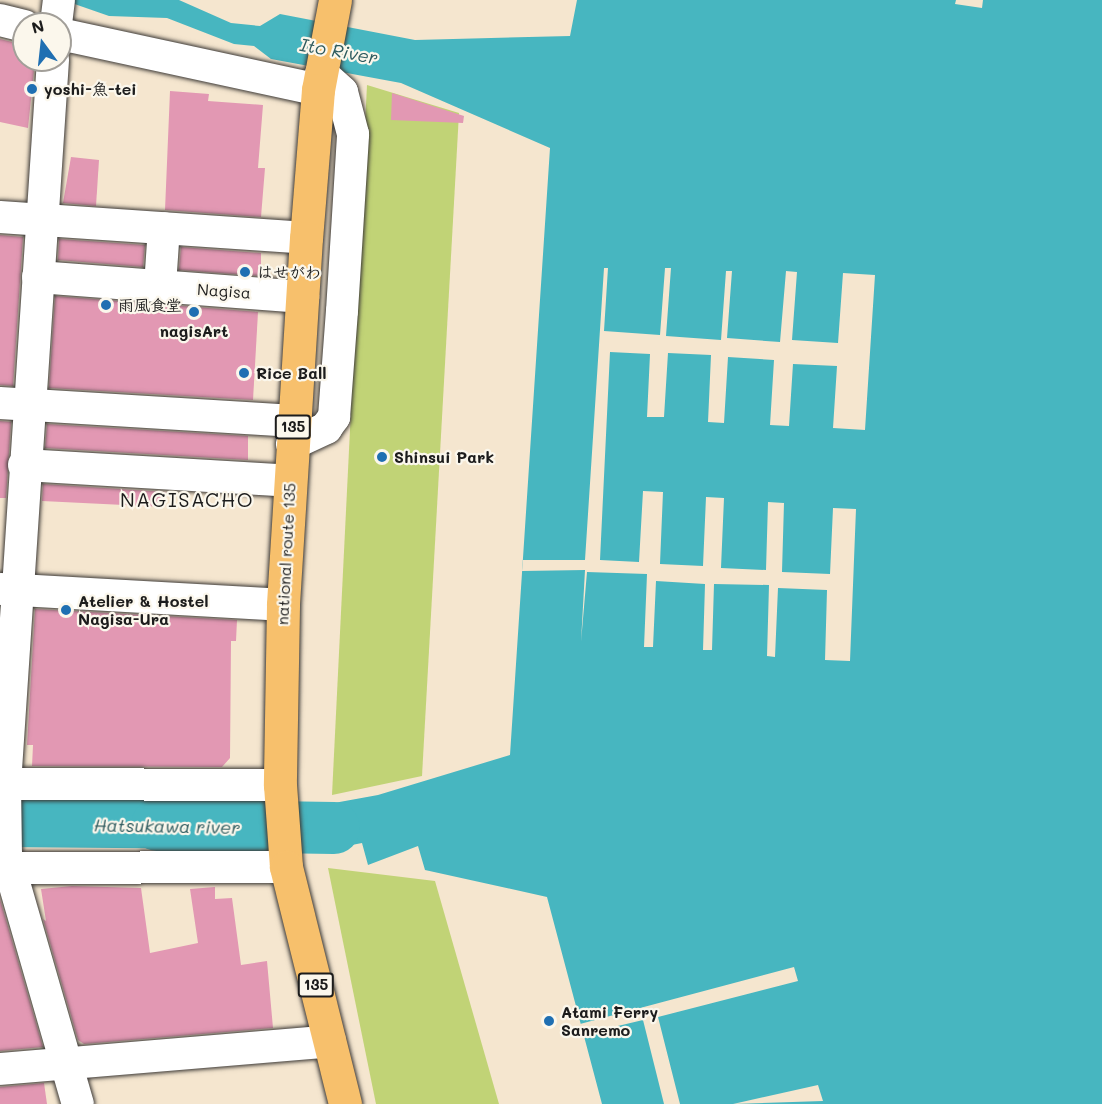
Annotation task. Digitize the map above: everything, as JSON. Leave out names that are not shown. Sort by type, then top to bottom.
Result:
[{"type":"highway","name":"national route 135","points":[[332,5],[320,78],[293,432],[283,604],[280,785],[286,867],[345,1104]]},
{"type":"street","points":[[14,404],[293,432],[326,428],[334,417],[354,134],[342,92],[320,78],[72,36]]},
{"type":"street","points":[[52,72],[38,277],[14,404],[24,465],[9,590],[2,784],[6,864],[78,1104]]},
{"type":"street","points":[[0,217],[306,238]]},
{"type":"street","points":[[160,286],[164,228]]},
{"type":"street","name":"Nagisa","points":[[38,277],[303,297]]},
{"type":"street","points":[[24,465],[290,481]]},
{"type":"street","points":[[9,590],[283,604]]},
{"type":"street","points":[[2,784],[280,785]]},
{"type":"street","points":[[6,864],[286,867]]},
{"type":"street","points":[[0,1069],[330,1041]]},
{"type":"green space","points":[[367,85],[459,113],[422,776],[332,795]]},
{"type":"green space","points":[[328,868],[435,881],[499,1104],[376,1104]]},
{"type":"water","name":"Ito River","points":[[63,0],[179,0],[231,23],[260,26],[280,14],[415,40],[570,36],[577,0],[1102,0],[1102,1104],[602,1104],[547,897],[425,870],[418,846],[368,865],[362,843],[326,850],[323,805],[378,795],[510,755],[550,148],[401,83],[271,59],[254,46],[234,44],[167,18],[109,16]]},
{"type":"water","points":[[0,798],[228,800],[232,849],[0,847]]},
{"type":"pier","points":[[956,0],[983,0],[982,8],[955,4]]},
{"type":"pier","points":[[604,268],[608,268],[604,331],[660,335],[665,268],[671,268],[666,336],[721,340],[726,271],[732,271],[727,338],[780,342],[786,271],[797,272],[792,340],[838,343],[843,273],[875,275],[865,430],[833,428],[837,366],[793,364],[789,426],[770,425],[774,360],[728,357],[724,423],[708,422],[711,355],[668,353],[664,417],[647,417],[650,354],[610,352],[600,560],[639,562],[643,491],[663,492],[660,564],[703,566],[706,497],[724,498],[721,568],[766,570],[768,502],[784,503],[782,572],[830,574],[833,508],[856,509],[850,661],[825,660],[827,590],[778,588],[775,657],[767,656],[769,585],[714,584],[712,650],[703,650],[705,584],[656,581],[653,647],[644,647],[647,574],[587,572],[581,642],[585,570],[522,571],[523,560],[585,560]]},
{"type":"pier","points":[[794,967],[798,981],[658,1017],[680,1104],[664,1104],[643,1020],[580,1035],[580,1024]]},
{"type":"pier","points":[[818,1085],[823,1101],[733,1104]]},
{"type":"building","points":[[0,39],[12,42],[12,72],[34,72],[28,128],[0,122]]},
{"type":"building","points":[[170,91],[209,94],[208,101],[263,105],[258,168],[265,168],[261,217],[165,210]]},
{"type":"building","points":[[392,93],[464,116],[463,123],[391,120]]},
{"type":"building","points":[[71,157],[99,160],[96,206],[63,203]]},
{"type":"building","points":[[0,235],[23,237],[13,386],[0,385]]},
{"type":"building","points":[[59,239],[145,245],[143,267],[58,260]]},
{"type":"building","points":[[181,247],[261,253],[261,276],[179,270]]},
{"type":"building","points":[[55,296],[258,312],[253,400],[49,388]]},
{"type":"building","points":[[0,421],[11,422],[6,498],[0,498]]},
{"type":"building","points":[[47,424],[248,436],[248,460],[45,448]]},
{"type":"building","points":[[43,484],[166,492],[165,507],[42,501]]},
{"type":"building","points":[[35,609],[237,620],[236,641],[231,641],[230,758],[222,767],[32,766],[33,745],[27,745]]},
{"type":"building","points":[[72,886],[141,888],[150,953],[198,943],[190,889],[215,887],[215,899],[232,898],[241,965],[267,961],[273,1028],[84,1044],[78,1040],[43,919],[46,921],[41,889]]},
{"type":"building","points":[[0,899],[43,1047],[0,1051]]},
{"type":"building","points":[[44,1083],[47,1104],[0,1104],[0,1087]]},
{"type":"waterway","name":"Hatsukawa river","points":[[157,825],[334,828]]},
{"type":"place","name":"yoshi-魚-tei","points":[[32,89]]},
{"type":"place","name":"はせがわ","points":[[245,272]]},
{"type":"place","name":"雨風食堂","points":[[106,305]]},
{"type":"place","name":"nagisArt","points":[[194,312]]},
{"type":"place","name":"Rice Ball","points":[[244,373]]},
{"type":"place","name":"Shinsui Park","points":[[382,457]]},
{"type":"place","name":"Atelier & Hostel Nagisa-Ura","points":[[66,610]]},
{"type":"place","name":"Atami Ferry Sanremo","points":[[549,1021]]},
{"type":"district","name":"NAGISACHO","points":[[187,499]]}]
